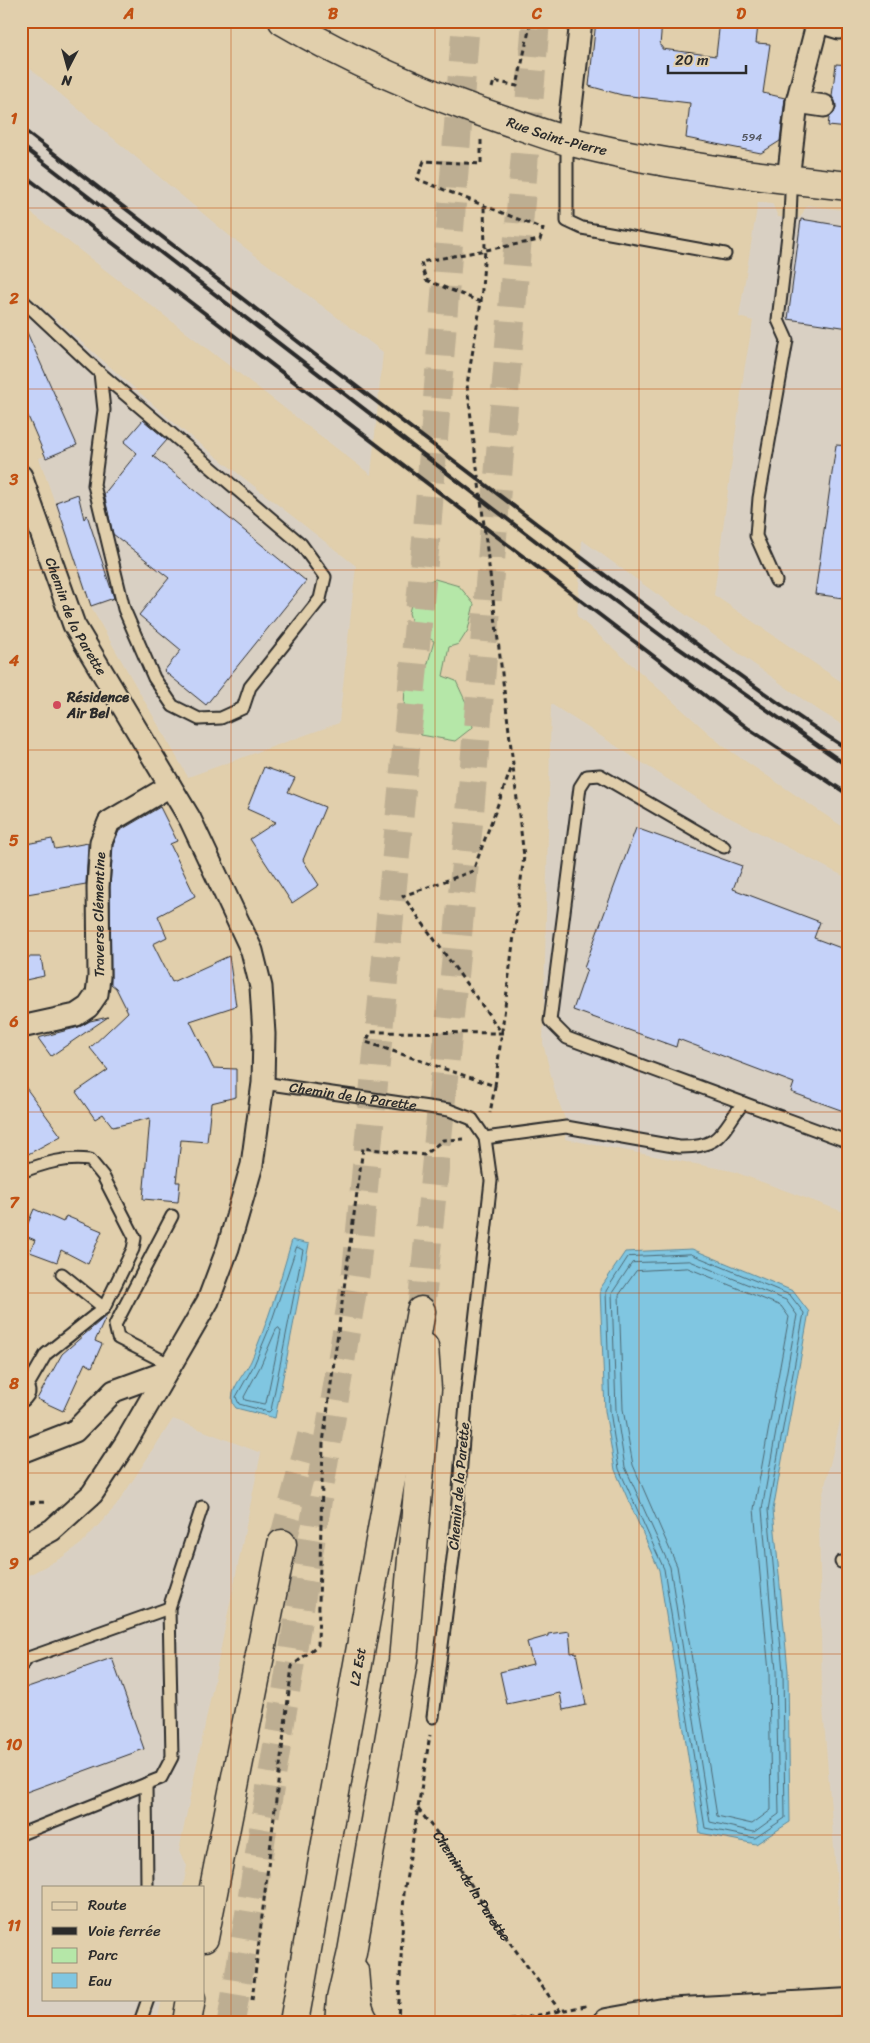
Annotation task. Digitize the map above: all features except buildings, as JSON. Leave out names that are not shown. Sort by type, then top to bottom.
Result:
[{"type":"main road","name":"Rue Saint-Pierre","points":[[283,21],[373,68],[435,96],[567,141],[631,156],[788,180],[849,186]]},
{"type":"main road","name":"L2 Est","points":[[294,2022],[421,1311],[428,1389],[403,1661],[352,1952]]},
{"type":"main road","points":[[205,1933],[282,1544]]},
{"type":"main road","points":[[339,2022],[341,1999],[352,1952]]},
{"type":"main road","points":[[352,1952],[356,1994],[361,2016],[365,2022]]},
{"type":"main road","points":[[187,2022],[192,2000]]},
{"type":"street","points":[[567,141],[581,21]]},
{"type":"street","points":[[788,180],[797,102],[826,23]]},
{"type":"street","points":[[797,102],[824,106]]},
{"type":"street","name":"Chemin de la Parette","points":[[21,476],[74,625],[190,819],[252,951],[261,987],[264,1034],[263,1083],[252,1164],[228,1248],[208,1300],[125,1444],[92,1494],[52,1530],[21,1547]]},
{"type":"street","name":"Traverse Clémentine","points":[[21,1027],[76,1015],[88,1007],[97,994],[99,977],[98,887],[101,842],[104,829],[109,822],[170,786]]},
{"type":"street","points":[[21,1452],[75,1431],[114,1392],[169,1369]]},
{"type":"street","points":[[607,2022],[663,2012],[743,2014],[849,2002]]},
{"type":"lane","points":[[567,141],[567,221],[582,228],[725,254]]},
{"type":"lane","points":[[776,581],[756,536],[759,498],[787,340],[778,320],[790,218],[791,194],[788,180]]},
{"type":"lane","points":[[21,299],[100,373],[302,544],[325,577],[320,599],[250,687],[242,708],[221,718],[199,719],[174,706],[154,678],[124,609],[94,485],[104,410],[100,373]]},
{"type":"lane","points":[[724,847],[600,774],[587,776],[580,787],[550,1021],[567,1038],[849,1142]]},
{"type":"lane","name":"Chemin de la Parette","points":[[263,1083],[449,1110],[472,1119],[485,1138],[491,1181],[467,1391],[454,1550],[433,1717]]},
{"type":"lane","points":[[485,1138],[566,1128],[679,1147],[697,1147],[714,1143],[743,1103]]},
{"type":"lane","points":[[21,1172],[51,1160],[72,1158],[90,1160],[103,1176],[135,1238],[133,1249],[104,1308],[46,1354],[22,1394]]},
{"type":"lane","points":[[169,1369],[118,1338],[115,1324],[172,1216]]},
{"type":"lane","points":[[62,1274],[104,1308]]},
{"type":"lane","points":[[21,1834],[161,1778],[172,1757],[169,1608],[202,1507]]},
{"type":"lane","points":[[21,1666],[28,1658],[169,1608]]},
{"type":"lane","points":[[146,1784],[147,1886]]},
{"type":"lane","points":[[140,2022],[148,2000]]},
{"type":"path","points":[[481,302],[426,280],[422,262],[540,240],[543,229],[417,179],[424,161],[481,164],[481,136],[494,81],[517,86],[531,21]]},
{"type":"path","points":[[252,2000],[292,1666],[318,1645],[323,1443],[363,1148],[424,1155],[443,1140],[485,1138],[495,1086],[502,1032],[524,856],[467,385],[481,302],[485,250],[484,207]]},
{"type":"path","points":[[502,1032],[403,896],[472,871],[513,764]]},
{"type":"path","points":[[495,1086],[366,1042],[371,1032],[502,1032]]},
{"type":"path","points":[[398,2022],[404,1893],[433,1717]]},
{"type":"path","name":"Chemin de la Parette","points":[[418,1809],[441,1838],[495,1922],[568,2022]]},
{"type":"shaded area","points":[[21,61],[231,237],[383,352],[371,475],[21,205]]},
{"type":"shaded area","points":[[758,202],[772,203],[778,217],[800,218],[807,205],[849,211],[849,687],[714,595],[744,371],[753,321],[739,317]]},
{"type":"shaded area","points":[[21,289],[180,428],[356,566],[339,723],[188,777],[93,611],[39,458],[45,456],[21,400]]},
{"type":"shaded area","points":[[582,540],[812,706],[849,729],[849,831],[723,746],[577,616]]},
{"type":"shaded area","points":[[551,704],[717,811],[849,879],[849,1214],[732,1171],[565,1139],[565,1119],[555,1092],[543,1043]]},
{"type":"shaded area","points":[[849,1383],[849,1938],[841,1938],[822,1695],[819,1511]]},
{"type":"shaded area","points":[[173,1419],[261,1453],[179,1851],[187,1866],[183,1886],[42,1886],[42,2000],[162,2000],[157,2022],[21,2022],[21,1579],[61,1558],[81,1544],[116,1506]]},
{"type":"green space","points":[[435,579],[459,586],[474,604],[468,630],[459,644],[449,647],[443,676],[456,681],[469,709],[473,727],[455,741],[421,735],[404,708],[405,685],[425,674],[434,641],[414,630],[409,613],[415,586]]},
{"type":"water","points":[[292,1240],[309,1244],[275,1418],[236,1408],[232,1397],[236,1385],[251,1361],[263,1331]]},
{"type":"water","points":[[692,1249],[793,1291],[809,1312],[773,1510],[788,1671],[790,1822],[756,1844],[700,1833],[659,1570],[615,1470],[605,1411],[600,1289],[625,1252]]},
{"type":"tunnel","points":[[231,2022],[356,1272],[427,530],[466,21]]},
{"type":"tunnel","points":[[421,1311],[470,813],[536,21]]},
{"type":"tunnel","points":[[282,1544],[314,1425]]},
{"type":"railway","points":[[21,128],[472,475],[653,611],[769,696],[849,750]]},
{"type":"railway","points":[[21,145],[576,572],[667,640],[849,767]]},
{"type":"railway","points":[[21,173],[749,729],[849,795]]},
{"type":"place","name":"Résidence Air Bel","points":[[57,705]]}]
